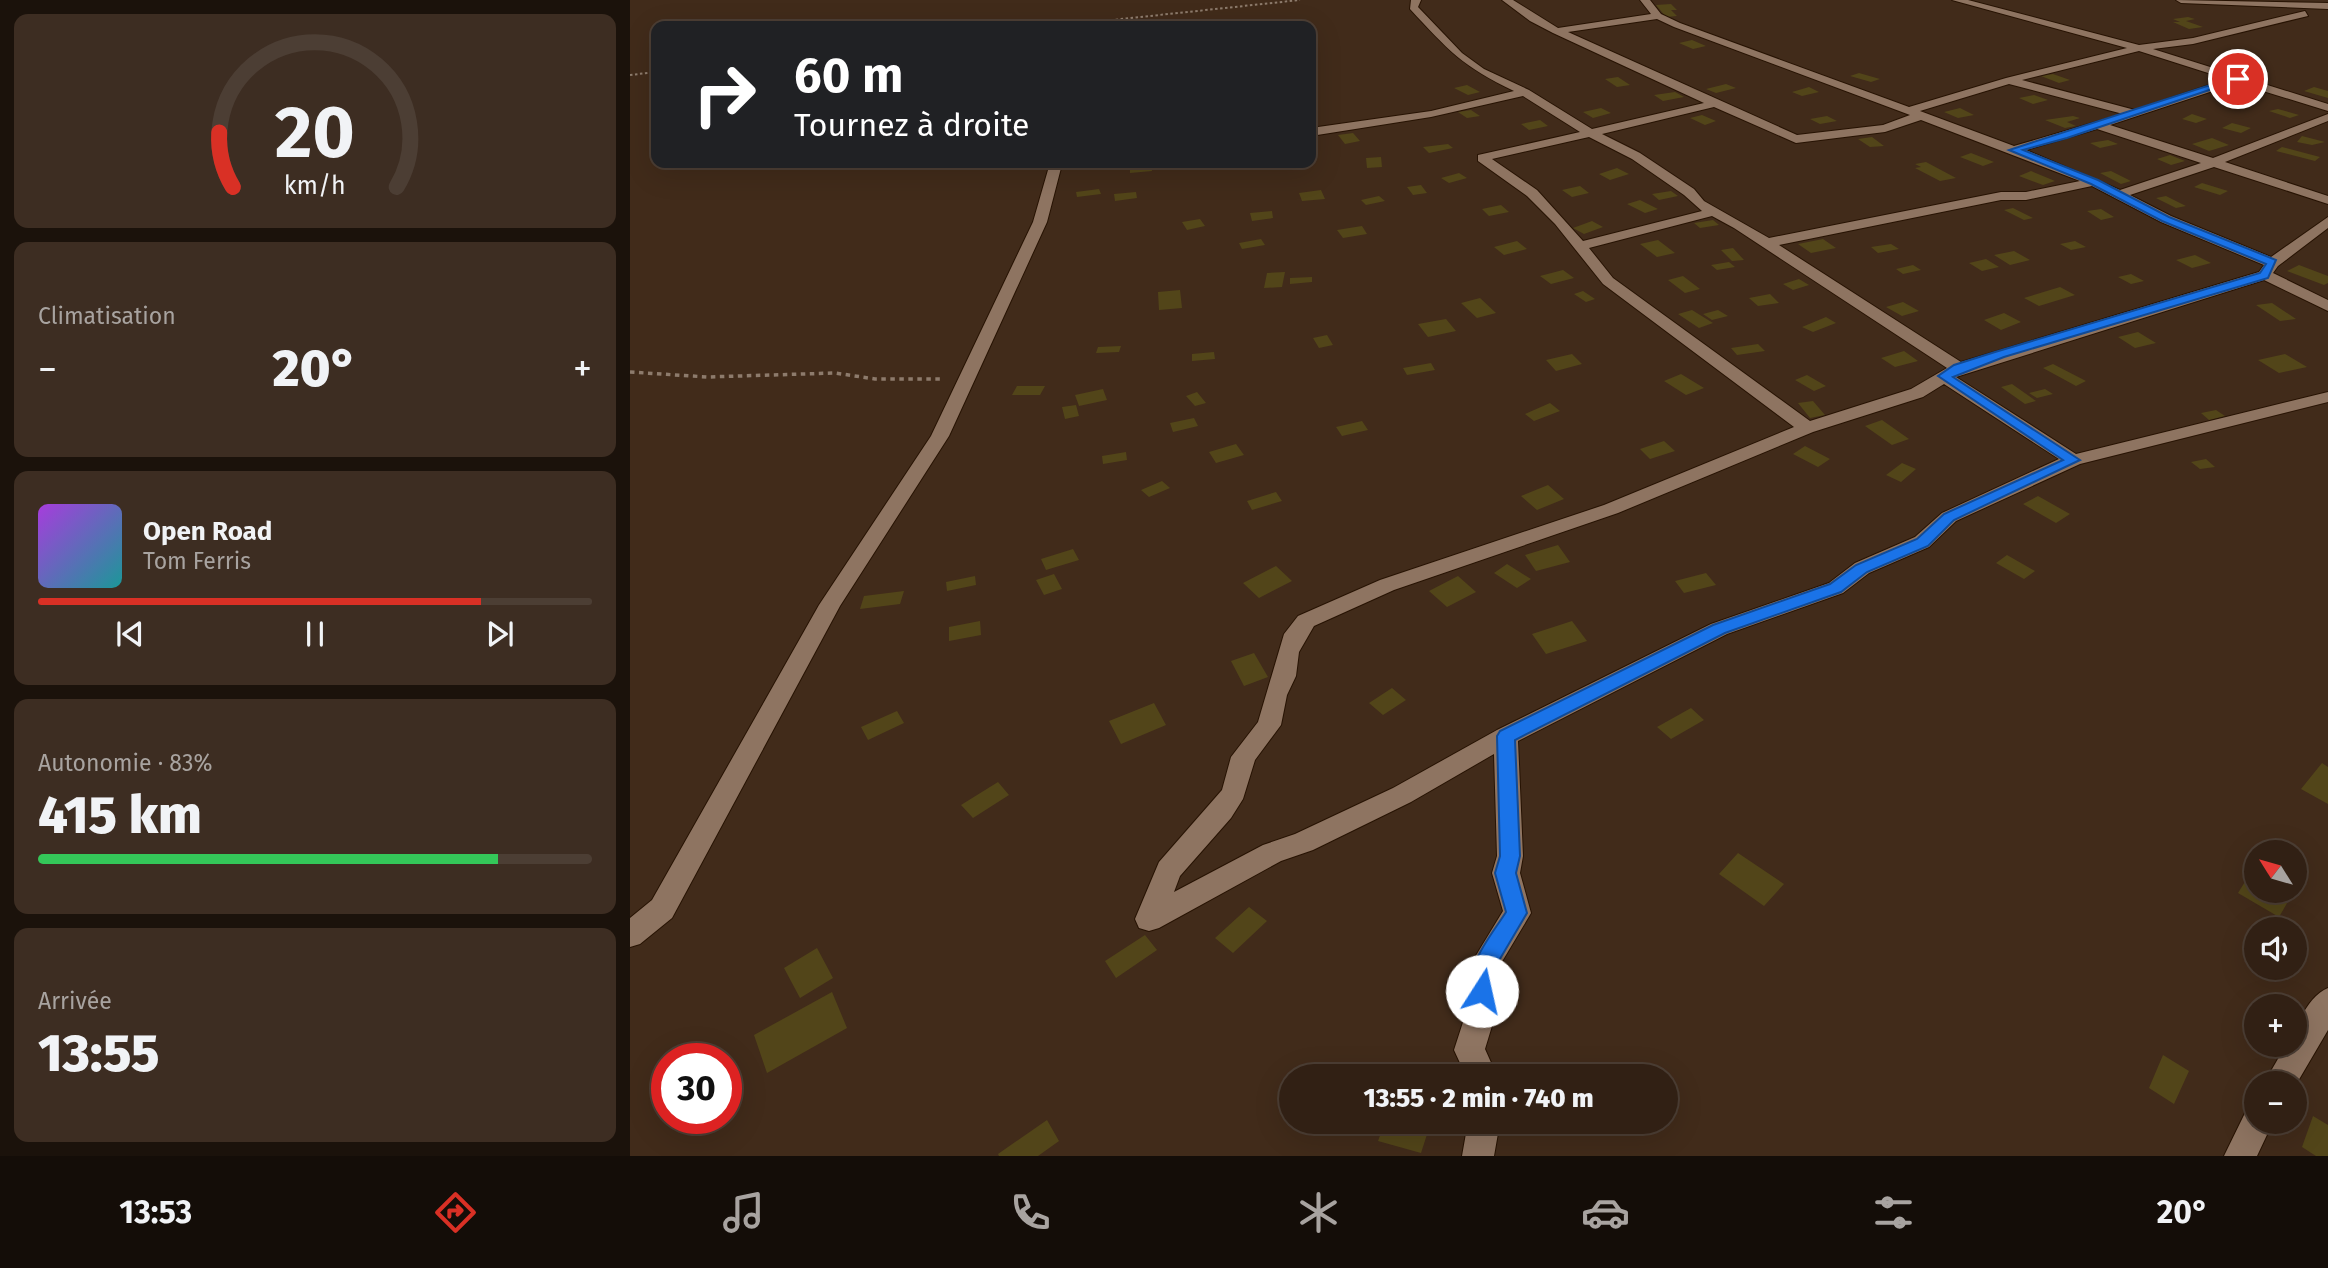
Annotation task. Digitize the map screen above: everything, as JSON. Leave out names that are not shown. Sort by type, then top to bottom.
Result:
[{"type":"street","points":[[1416,0],[1413,7],[1458,55],[1480,71],[1525,92],[1591,133],[1636,156],[1689,192],[1699,204],[1766,243],[2073,460]]},
{"type":"street","points":[[1507,0],[1533,19],[1556,31],[1796,139],[1885,128],[1923,115]]},
{"type":"street","points":[[1644,0],[1658,16],[1747,53],[1911,110],[2094,182],[2116,196],[2268,269],[2328,306]]},
{"type":"street","points":[[1957,0],[2139,48],[2328,108]]},
{"type":"street","points":[[2181,0],[2328,6]]},
{"type":"street","points":[[2250,4],[2328,18]]},
{"type":"street","points":[[1911,110],[2010,80],[2139,48],[2193,41],[2305,14]]},
{"type":"street","points":[[1556,31],[1658,16]]},
{"type":"street","points":[[2014,150],[2135,114],[2238,79]]},
{"type":"street","points":[[2010,80],[2135,114]]},
{"type":"street","points":[[1316,131],[1431,114],[1525,92]]},
{"type":"street","points":[[1714,104],[1482,158],[1532,193],[1608,281],[1807,428]]},
{"type":"street","points":[[2116,196],[2210,164],[2328,117]]},
{"type":"street","points":[[2097,125],[2210,164],[2328,200]]},
{"type":"street","points":[[630,935],[662,909],[761,735],[830,605],[940,436],[1040,222],[1054,168]]},
{"type":"street","points":[[1766,243],[2001,196],[2026,196],[2094,182]]},
{"type":"street","points":[[1580,246],[1713,212]]},
{"type":"street","points":[[2328,222],[2268,269],[1952,372],[1917,393],[1807,428],[1611,509],[1387,585],[1306,621],[1294,634],[1285,676],[1275,695],[1269,725],[1244,757],[1234,792],[1222,811],[1169,870],[1149,919],[1272,853],[1304,842],[1402,795],[1506,736],[1719,629],[1836,588],[1862,568],[1922,542],[1949,517],[2073,460],[2328,397]]},
{"type":"street","points":[[1476,1064],[1469,1050],[1480,1016],[1483,967],[1517,913],[1506,873],[1510,856],[1506,736]]},
{"type":"street","points":[[2287,1071],[2328,1002]]},
{"type":"street","points":[[1478,1156],[1482,1134]]},
{"type":"street","points":[[2240,1156],[2251,1134]]},
{"type":"path","points":[[1103,21],[1300,0]]},
{"type":"path","points":[[630,75],[651,73]]},
{"type":"path","points":[[630,372],[707,377],[835,373],[875,379],[965,379]]},
{"type":"building","points":[[1671,4],[1677,10],[1671,10],[1677,16],[1666,17],[1656,5]]},
{"type":"building","points":[[2173,19],[2195,19],[2186,21],[2203,27],[2189,29],[2173,22],[2180,22]]},
{"type":"building","points":[[1692,40],[1706,46],[1693,49],[1679,43]]},
{"type":"building","points":[[1859,73],[1880,79],[1871,82],[1850,76]]},
{"type":"building","points":[[2053,74],[2070,80],[2059,83],[2041,76]]},
{"type":"building","points":[[1618,77],[1630,85],[1617,87],[1605,79]]},
{"type":"building","points":[[1726,84],[1736,88],[1716,93],[1706,89]]},
{"type":"building","points":[[1467,85],[1480,92],[1468,95],[1454,88]]},
{"type":"building","points":[[1809,87],[1819,92],[1802,96],[1792,92]]},
{"type":"building","points":[[2314,87],[2328,91],[2328,98],[2304,91]]},
{"type":"building","points":[[1675,92],[1684,97],[1663,101],[1654,95]]},
{"type":"building","points":[[2034,95],[2048,100],[2033,104],[2019,98]]},
{"type":"building","points":[[1601,108],[1611,113],[1593,118],[1583,112]]},
{"type":"building","points":[[1960,108],[1974,115],[1958,118],[1944,112]]},
{"type":"building","points":[[2278,109],[2299,115],[2290,118],[2269,111]]},
{"type":"building","points":[[1471,110],[1480,116],[1467,118],[1458,112]]},
{"type":"building","points":[[2192,114],[2207,119],[2196,123],[2182,119]]},
{"type":"building","points":[[1702,115],[1716,121],[1705,125],[1690,118]]},
{"type":"building","points":[[1827,116],[1837,121],[1820,124],[1810,119]]},
{"type":"building","points":[[2073,116],[2080,118],[2067,122],[2076,126],[2065,128],[2045,120]]},
{"type":"building","points":[[1540,120],[1548,126],[1529,130],[1521,124]]},
{"type":"building","points":[[2232,123],[2251,128],[2241,133],[2222,128]]},
{"type":"building","points":[[1353,133],[1360,141],[1345,144],[1338,135]]},
{"type":"building","points":[[2302,136],[2325,142],[2312,145],[2297,142]]},
{"type":"building","points":[[1872,137],[1884,146],[1870,147],[1858,139]]},
{"type":"building","points":[[2212,138],[2229,145],[2209,151],[2192,144]]},
{"type":"building","points":[[2108,140],[2118,144],[2100,148],[2090,143]]},
{"type":"building","points":[[1448,144],[1453,148],[1429,153],[1423,147]]},
{"type":"building","points":[[2282,147],[2320,157],[2315,161],[2276,151]]},
{"type":"building","points":[[1971,153],[1994,162],[1983,166],[1960,157]]},
{"type":"building","points":[[2170,155],[2185,161],[2171,165],[2157,159]]},
{"type":"building","points":[[1381,157],[1382,167],[1367,168],[1366,158]]},
{"type":"building","points":[[1926,162],[1956,178],[1940,181],[1915,168],[1921,167],[1915,164]]},
{"type":"building","points":[[1130,168],[1152,168],[1152,171],[1130,173]]},
{"type":"building","points":[[1617,168],[1629,174],[1610,180],[1599,174]]},
{"type":"building","points":[[2031,171],[2055,181],[2043,185],[2019,176]]},
{"type":"building","points":[[2111,171],[2131,181],[2121,184],[2100,173]]},
{"type":"building","points":[[1459,173],[1467,178],[1449,183],[1441,178]]},
{"type":"building","points":[[2202,183],[2228,191],[2220,195],[2194,187]]},
{"type":"building","points":[[1421,185],[1427,193],[1413,195],[1407,187]]},
{"type":"building","points":[[1580,186],[1589,193],[1572,197],[1562,190]]},
{"type":"building","points":[[1099,189],[1101,194],[1077,197],[1076,192]]},
{"type":"building","points":[[1321,190],[1325,199],[1302,201],[1299,193]]},
{"type":"building","points":[[1671,191],[1678,196],[1659,200],[1652,194]]},
{"type":"building","points":[[1136,192],[1137,198],[1115,201],[1114,194]]},
{"type":"building","points":[[1379,196],[1385,201],[1366,205],[1361,200]]},
{"type":"building","points":[[2166,196],[2186,206],[2176,208],[2156,198]]},
{"type":"building","points":[[1640,200],[1658,209],[1645,213],[1627,204]]},
{"type":"building","points":[[1501,205],[1509,212],[1489,216],[1482,209]]},
{"type":"building","points":[[2013,208],[2033,218],[2024,220],[2004,210]]},
{"type":"building","points":[[2101,209],[2114,217],[2101,220],[2087,211]]},
{"type":"building","points":[[1272,211],[1273,218],[1252,221],[1250,213]]},
{"type":"building","points":[[1200,219],[1205,226],[1187,230],[1182,222]]},
{"type":"building","points":[[1713,220],[1719,225],[1700,228],[1694,223]]},
{"type":"building","points":[[1592,221],[1603,227],[1584,234],[1573,228]]},
{"type":"building","points":[[1362,226],[1367,234],[1343,238],[1337,230]]},
{"type":"building","points":[[1261,239],[1265,245],[1242,249],[1239,243]]},
{"type":"building","points":[[1823,239],[1836,248],[1811,253],[1798,244]]},
{"type":"building","points":[[1658,240],[1675,253],[1657,257],[1640,244]]},
{"type":"building","points":[[1517,241],[1527,249],[1504,255],[1494,247]]},
{"type":"building","points":[[2075,241],[2086,247],[2071,250],[2060,244]]},
{"type":"building","points":[[1891,244],[1899,249],[1878,253],[1871,247]]},
{"type":"building","points":[[1733,248],[1744,260],[1732,261],[1721,250]]},
{"type":"building","points":[[2014,251],[2030,260],[2010,265],[1994,255]]},
{"type":"building","points":[[2195,255],[2211,263],[2192,268],[2176,260]]},
{"type":"building","points":[[1986,259],[1999,267],[1982,271],[1969,263]]},
{"type":"building","points":[[1729,262],[1735,267],[1717,270],[1711,265]]},
{"type":"building","points":[[1913,265],[1921,270],[1903,274],[1896,269]]},
{"type":"building","points":[[2299,265],[2328,276],[2328,283],[2324,285],[2287,271]]},
{"type":"building","points":[[1563,270],[1574,278],[1551,284],[1540,276]]},
{"type":"building","points":[[1285,272],[1282,287],[1264,288],[1267,273]]},
{"type":"building","points":[[2131,274],[2144,281],[2131,284],[2118,277]]},
{"type":"building","points":[[1683,276],[1700,289],[1685,293],[1668,280]]},
{"type":"building","points":[[1312,277],[1312,282],[1290,284],[1290,278]]},
{"type":"building","points":[[1799,279],[1809,285],[1793,290],[1783,284]]},
{"type":"building","points":[[2060,287],[2075,295],[2039,306],[2024,298]]},
{"type":"building","points":[[1180,290],[1182,308],[1159,310],[1158,292]]},
{"type":"building","points":[[1583,291],[1595,299],[1586,302],[1574,294]]},
{"type":"building","points":[[1770,294],[1779,303],[1758,306],[1749,298]]},
{"type":"building","points":[[1480,298],[1496,313],[1477,318],[1461,303]]},
{"type":"building","points":[[1903,302],[1919,311],[1902,316],[1886,307]]},
{"type":"building","points":[[2272,303],[2296,319],[2280,321],[2256,305]]},
{"type":"building","points":[[1692,310],[1713,323],[1699,328],[1678,314]]},
{"type":"building","points":[[1718,310],[1728,316],[1712,320],[1703,314]]},
{"type":"building","points":[[2004,313],[2021,322],[2001,330],[1984,320]]},
{"type":"building","points":[[1826,317],[1836,323],[1813,332],[1802,327]]},
{"type":"building","points":[[1446,319],[1456,331],[1428,337],[1418,324]]},
{"type":"building","points":[[2138,332],[2156,343],[2135,348],[2118,337]]},
{"type":"building","points":[[1327,335],[1333,345],[1319,348],[1313,338]]},
{"type":"building","points":[[1758,344],[1765,351],[1737,355],[1731,348]]},
{"type":"building","points":[[1121,346],[1119,352],[1096,353],[1098,347]]},
{"type":"building","points":[[1904,351],[1918,361],[1895,367],[1881,358]]},
{"type":"building","points":[[1214,352],[1215,359],[1192,361],[1192,354]]},
{"type":"building","points":[[1572,354],[1582,364],[1556,371],[1546,360]]},
{"type":"building","points":[[2285,354],[2307,367],[2279,373],[2258,360]]},
{"type":"building","points":[[1431,363],[1435,370],[1407,375],[1403,368]]},
{"type":"building","points":[[2053,364],[2086,381],[2076,386],[2043,368]]},
{"type":"building","points":[[1681,374],[1704,388],[1686,395],[1664,381]]},
{"type":"building","points":[[1807,375],[1826,386],[1814,391],[1795,380]]},
{"type":"building","points":[[2012,384],[2036,401],[2025,404],[2001,387]]},
{"type":"building","points":[[1017,386],[1045,386],[1040,395],[1012,395]]},
{"type":"building","points":[[1103,389],[1107,400],[1079,406],[1075,395]]},
{"type":"building","points":[[2045,389],[2053,394],[2037,398],[2029,393]]},
{"type":"building","points":[[1197,392],[1206,403],[1195,406],[1186,396]]},
{"type":"building","points":[[1813,401],[1825,415],[1810,418],[1798,403]]},
{"type":"building","points":[[1550,403],[1560,411],[1534,421],[1525,414]]},
{"type":"building","points":[[1076,405],[1079,416],[1065,419],[1062,407]]},
{"type":"building","points":[[2216,410],[2225,416],[2209,420],[2201,413]]},
{"type":"building","points":[[1194,418],[1198,426],[1173,432],[1170,423]]},
{"type":"building","points":[[1882,420],[1909,439],[1892,445],[1865,426]]},
{"type":"building","points":[[1362,421],[1368,430],[1342,436],[1336,427]]},
{"type":"building","points":[[1664,441],[1675,451],[1650,459],[1640,449]]},
{"type":"building","points":[[1236,444],[1244,455],[1216,463],[1209,452]]},
{"type":"building","points":[[1805,446],[1830,459],[1818,467],[1793,454]]},
{"type":"building","points":[[1126,452],[1127,460],[1103,464],[1102,456]]},
{"type":"building","points":[[2206,459],[2215,467],[2200,469],[2191,462]]},
{"type":"building","points":[[1902,463],[1916,469],[1901,482],[1886,475]]},
{"type":"building","points":[[1162,481],[1170,488],[1149,497],[1141,490]]},
{"type":"building","points":[[1548,485],[1564,499],[1537,510],[1521,496]]},
{"type":"building","points":[[1276,492],[1282,501],[1252,510],[1247,501]]},
{"type":"building","points":[[2038,496],[2070,514],[2056,523],[2023,504]]},
{"type":"building","points":[[1558,545],[1570,562],[1536,571],[1525,555]]},
{"type":"building","points":[[1073,549],[1079,560],[1046,570],[1041,559]]},
{"type":"building","points":[[2007,555],[2035,571],[2024,579],[1996,563]]},
{"type":"building","points":[[1507,564],[1531,579],[1517,588],[1494,573]]},
{"type":"building","points":[[1276,566],[1292,581],[1259,598],[1243,583]]},
{"type":"building","points":[[1706,573],[1716,585],[1684,593],[1675,581]]},
{"type":"building","points":[[1054,574],[1062,589],[1044,595],[1036,580]]},
{"type":"building","points":[[975,576],[976,585],[947,591],[946,582]]},
{"type":"building","points":[[1458,576],[1476,592],[1447,607],[1429,591]]},
{"type":"building","points":[[904,591],[900,604],[860,609],[864,596]]},
{"type":"building","points":[[980,621],[981,635],[949,641],[949,627]]},
{"type":"building","points":[[1572,621],[1587,641],[1546,654],[1532,634]]},
{"type":"building","points":[[1254,653],[1268,677],[1244,686],[1231,661]]},
{"type":"building","points":[[1392,688],[1406,700],[1383,715],[1369,703]]},
{"type":"building","points":[[1154,703],[1166,725],[1121,744],[1109,721]]},
{"type":"building","points":[[1691,708],[1704,720],[1671,739],[1657,727]]},
{"type":"building","points":[[897,711],[904,723],[868,740],[861,727]]},
{"type":"building","points":[[2322,763],[2328,767],[2328,804],[2301,789]]},
{"type":"building","points":[[998,782],[1009,795],[973,818],[961,805]]},
{"type":"building","points":[[1738,853],[1784,884],[1764,906],[1719,874]]},
{"type":"building","points":[[2244,883],[2244,897],[2238,893]]},
{"type":"building","points":[[2255,903],[2287,903],[2279,917]]},
{"type":"building","points":[[1249,907],[1267,921],[1233,953],[1215,938]]},
{"type":"building","points":[[1145,935],[1157,950],[1116,978],[1105,961]]},
{"type":"building","points":[[817,948],[833,978],[800,998],[784,968]]},
{"type":"building","points":[[832,992],[847,1028],[767,1073],[754,1035]]},
{"type":"building","points":[[2163,1055],[2189,1071],[2174,1104],[2149,1088]]},
{"type":"building","points":[[2313,1116],[2328,1125],[2328,1156],[2316,1156],[2302,1147]]},
{"type":"building","points":[[1047,1120],[1059,1141],[1038,1156],[999,1156],[998,1154]]},
{"type":"building","points":[[1381,1134],[1427,1134],[1421,1153],[1378,1141]]},
{"type":"route","points":[[1482,991],[1483,967],[1517,913],[1516,901],[1506,873],[1510,856],[1506,736],[1719,629],[1836,588],[1862,568],[1922,542],[1949,517],[2073,460],[1944,376],[2000,354],[2264,275],[2272,263],[2166,219],[2116,196],[2094,182],[2014,150],[2135,114],[2238,79]]}]
